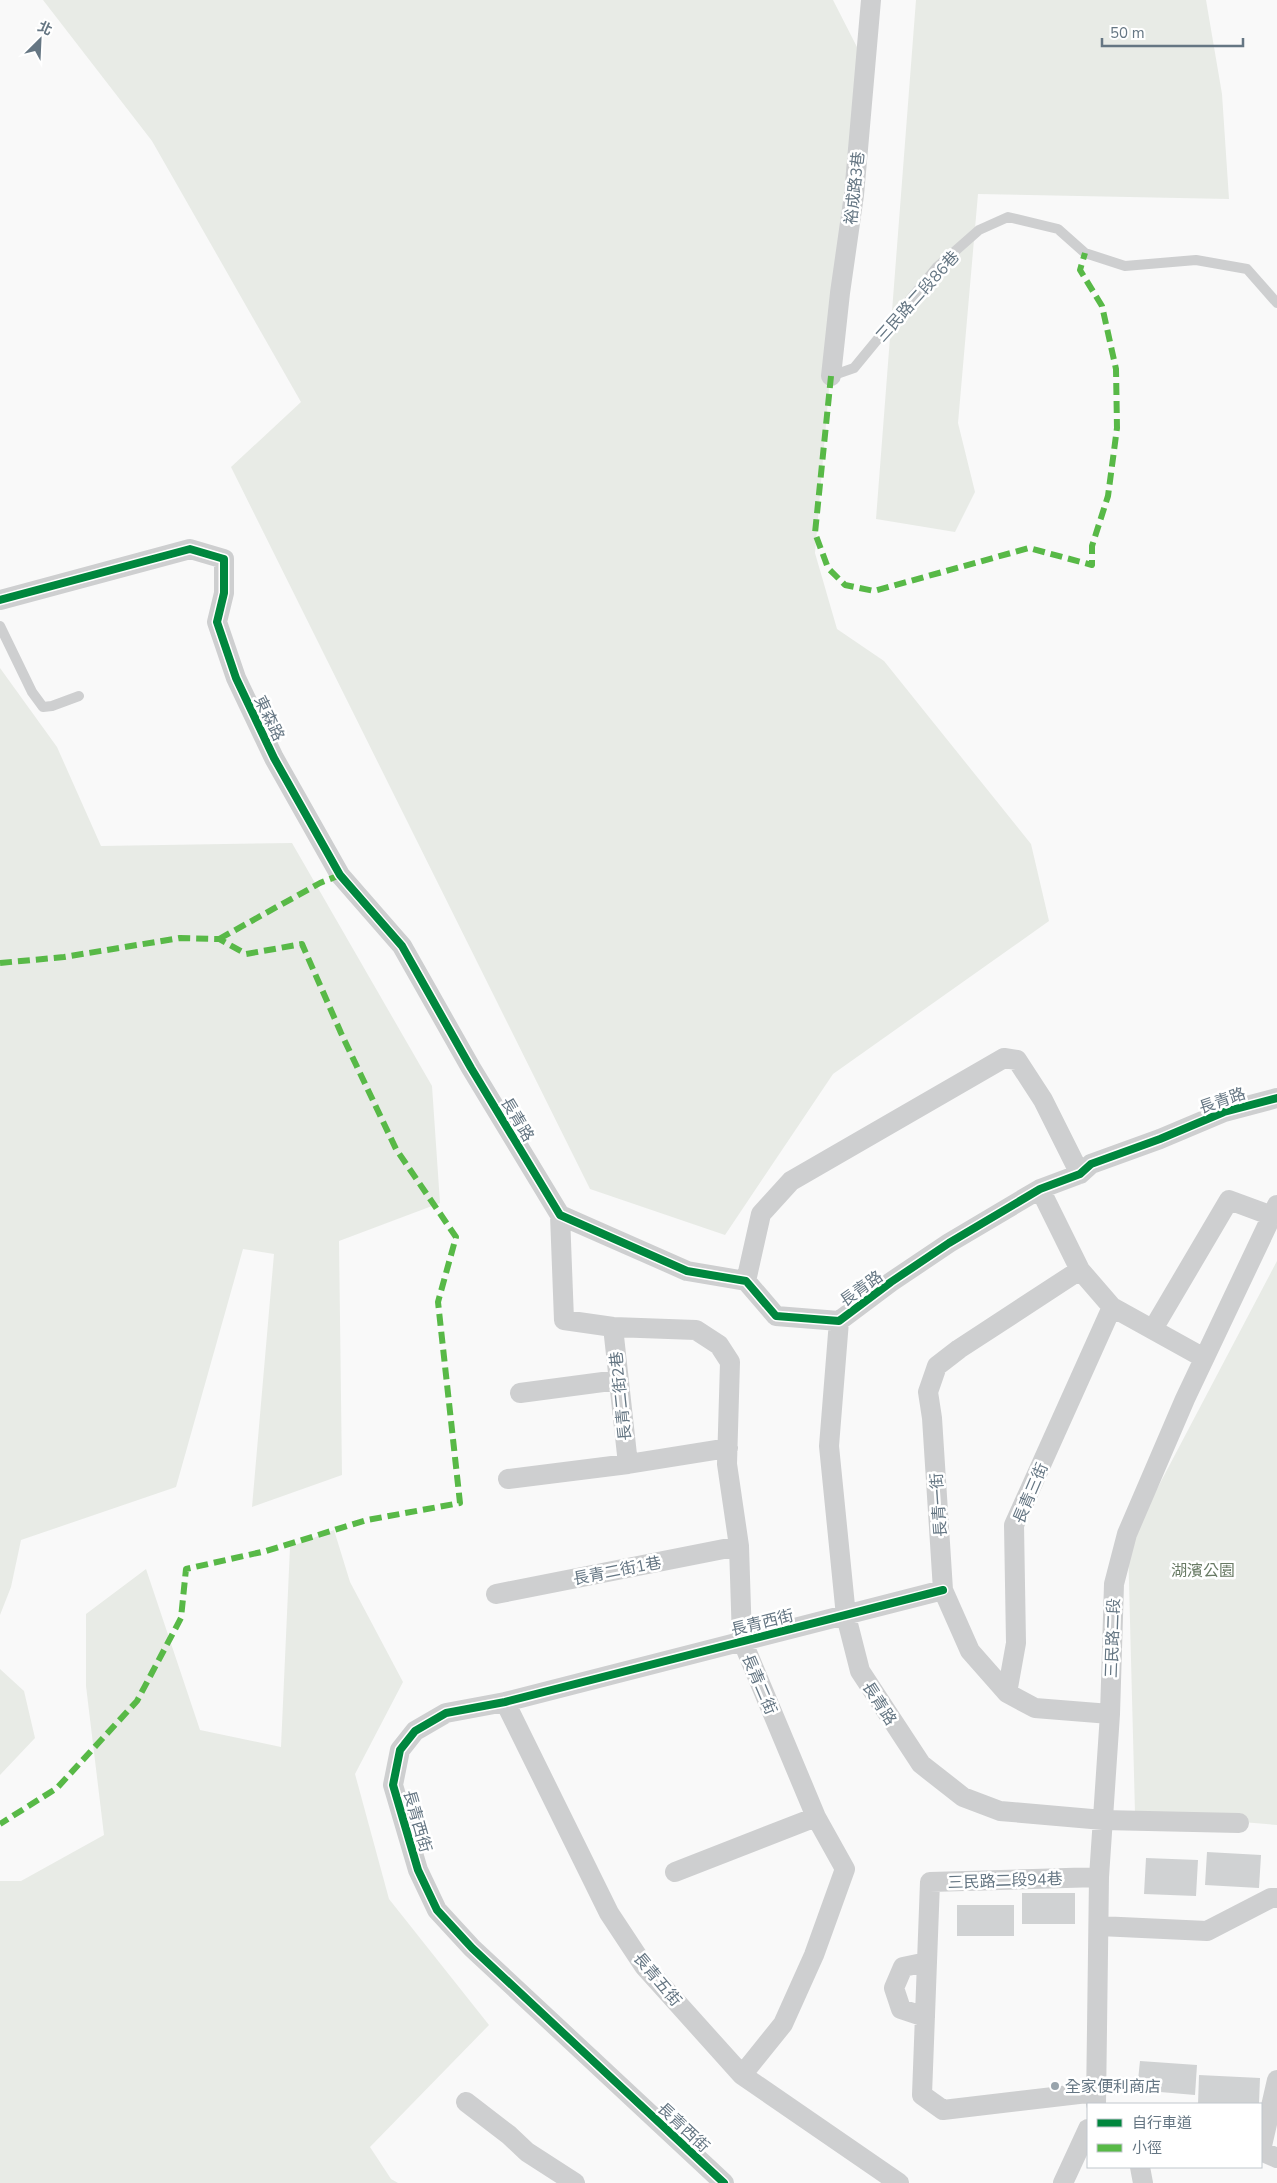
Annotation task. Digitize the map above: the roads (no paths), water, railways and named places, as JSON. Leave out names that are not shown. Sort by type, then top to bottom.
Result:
[{"type":"street","name":"裕成路3巷","points":[[831,376],[840,293],[854,195],[871,0]]},
{"type":"street","name":"東森路","points":[[0,600],[190,549],[224,559],[224,593],[216,622],[236,678],[274,758],[340,875],[402,946],[471,1068]]},
{"type":"street","points":[[613,1327],[564,1320],[560,1215],[687,1271],[746,1281],[761,1214],[791,1181],[1004,1058],[1017,1060],[1043,1100],[1080,1174]]},
{"type":"street","name":"長青路","points":[[471,1068],[560,1215]]},
{"type":"street","name":"長青路","points":[[746,1281],[776,1316],[839,1321],[891,1282],[950,1243],[1040,1190],[1080,1174],[1090,1164],[1160,1139],[1224,1112],[1277,1098]]},
{"type":"street","points":[[1040,1190],[1080,1270],[1112,1307],[1204,1358]]},
{"type":"street","points":[[1153,1329],[1229,1200],[1274,1210]]},
{"type":"street","name":"三民路二段","points":[[1096,2098],[1099,1878],[1110,1714],[1114,1584],[1125,1542],[1204,1358],[1274,1210]]},
{"type":"street","name":"長青一街","points":[[1080,1270],[959,1349],[937,1366],[928,1392],[944,1590],[970,1651],[1007,1693],[1035,1708],[1110,1714]]},
{"type":"street","name":"長青三街","points":[[1007,1693],[1016,1643],[1014,1526],[1112,1307]]},
{"type":"street","name":"長青路","points":[[839,1321],[829,1446],[846,1616],[860,1671],[921,1764],[963,1797],[1000,1811],[1103,1820],[1239,1823]]},
{"type":"street","name":"長青二街","points":[[613,1327],[696,1330],[719,1345],[730,1362],[727,1464],[739,1546],[742,1640],[816,1817],[845,1869],[814,1954],[783,2024],[742,2075]]},
{"type":"street","name":"長青二街2巷","points":[[613,1327],[628,1464]]},
{"type":"street","points":[[520,1393],[618,1380]]},
{"type":"street","name":"長青二街2巷","points":[[508,1480],[728,1448]]},
{"type":"street","name":"長青二街1巷","points":[[496,1594],[739,1546]]},
{"type":"street","name":"長青西街","points":[[724,2183],[472,1948],[437,1910],[418,1870],[393,1785],[400,1750],[415,1731],[446,1713],[505,1702],[944,1590]]},
{"type":"street","name":"長青五街","points":[[505,1702],[609,1914],[644,1966],[742,2075],[898,2183]]},
{"type":"street","points":[[674,1872],[816,1817]]},
{"type":"street","name":"三民路二段94巷","points":[[1096,2098],[943,2110],[922,2095],[930,1882],[1099,1878]]},
{"type":"street","points":[[1099,1926],[1207,1931],[1271,1898],[1277,1898]]},
{"type":"street","points":[[925,2017],[901,2009],[894,1988],[903,1967],[927,1962]]},
{"type":"street","points":[[1262,2146],[1277,2080]]},
{"type":"street","points":[[466,2102],[527,2152],[576,2183]]},
{"type":"street","points":[[1063,2183],[1087,2132]]},
{"type":"street","points":[[1262,2150],[1277,2158]]},
{"type":"street","points":[[1140,2168],[1143,2183]]},
{"type":"lane","name":"三民路二段86巷","points":[[831,376],[854,368],[938,267],[979,230],[1008,217],[1058,230],[1085,253],[1125,266],[1196,260],[1247,269],[1277,303]]},
{"type":"lane","points":[[0,626],[32,692],[43,708],[79,696]]},
{"type":"place","name":"全家便利商店","points":[[1055,2086]]},
{"type":"park label","name":"湖濱公園","points":[[1203,1570]]}]
